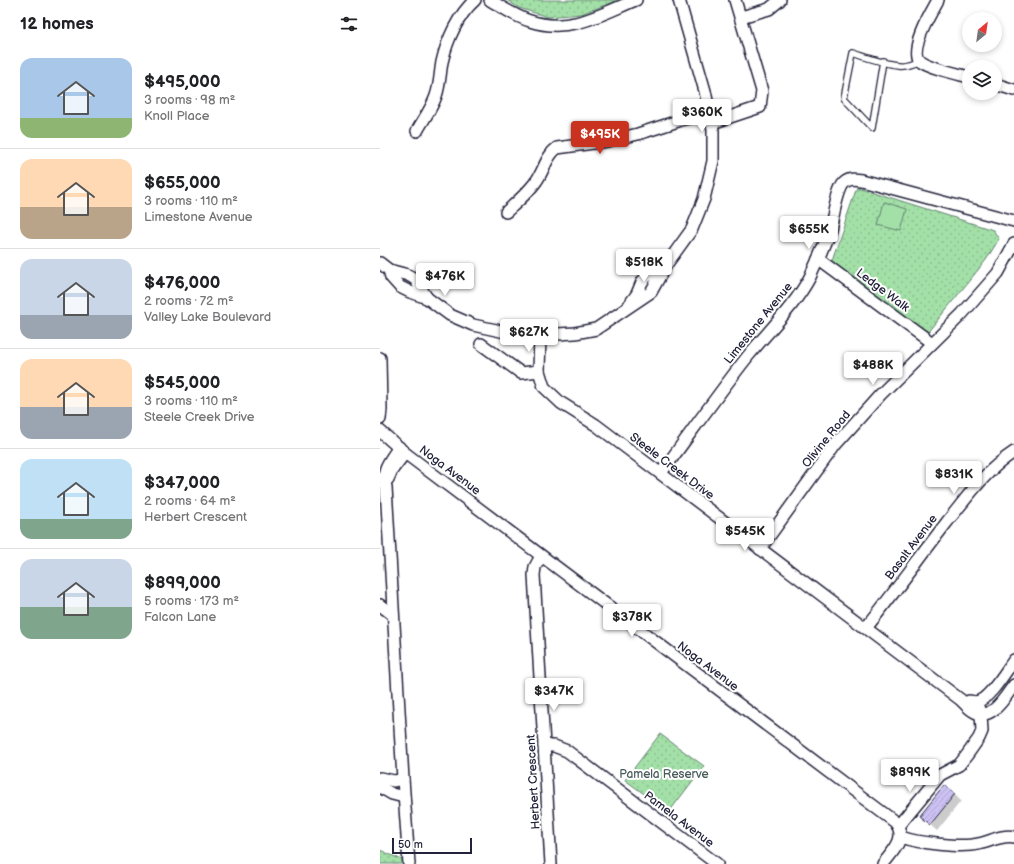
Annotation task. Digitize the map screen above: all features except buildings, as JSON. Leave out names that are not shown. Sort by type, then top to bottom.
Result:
[{"type":"street","points":[[417,131],[435,98],[449,38],[464,12],[475,0]]},
{"type":"street","points":[[490,0],[518,17],[531,22],[559,25],[578,24],[636,0]]},
{"type":"street","points":[[384,267],[400,287],[427,298],[450,315],[473,325],[510,332],[540,335],[575,333],[596,329],[609,322],[627,307],[646,297],[651,292],[666,265],[692,229],[704,200],[713,161],[714,130],[705,91],[679,0]]},
{"type":"street","points":[[506,212],[536,181],[549,157],[553,151],[558,148],[608,141],[638,134],[681,120],[711,118],[760,106],[762,91],[736,0]]},
{"type":"street","points":[[741,17],[769,8],[780,0]]},
{"type":"street","points":[[938,0],[917,42],[916,54],[919,60],[930,65],[962,75]]},
{"type":"street","points":[[1002,86],[1014,90]]},
{"type":"street","name":"Limestone Avenue","points":[[661,473],[724,387],[795,300],[809,279],[830,228],[840,189],[843,183],[853,179],[1014,221]]},
{"type":"street","name":"Olivine Road","points":[[760,549],[836,444],[880,395],[962,314],[998,273],[1014,244]]},
{"type":"street","name":"Ledge Walk","points":[[818,259],[932,343]]},
{"type":"street","name":"Steele Creek Drive","points":[[540,335],[539,371],[544,386],[561,403],[596,425],[661,473],[961,700],[973,712],[981,714]]},
{"type":"street","points":[[481,344],[522,373],[539,371]]},
{"type":"street","points":[[380,358],[380,418]]},
{"type":"street","name":"Noga Avenue","points":[[380,432],[541,556],[895,822],[899,831]]},
{"type":"street","points":[[402,450],[389,462],[383,475],[386,487],[409,864]]},
{"type":"street","name":"Basalt Avenue","points":[[866,628],[974,488],[998,463],[1014,452]]},
{"type":"street","name":"Herbert Crescent","points":[[541,556],[535,567],[534,575],[551,864]]},
{"type":"street","points":[[380,605],[393,615]]},
{"type":"street","points":[[883,864],[894,848],[899,831],[940,775],[959,766],[967,755],[982,731],[981,714],[976,702],[983,698],[991,690],[1014,660]]},
{"type":"street","points":[[981,714],[993,711],[1014,685]]},
{"type":"street","name":"Steele Creek Drive","points":[[961,700],[976,702]]},
{"type":"street","name":"Pamela Avenue","points":[[544,746],[554,746],[568,751],[717,864]]},
{"type":"street","points":[[380,778],[394,781],[403,779]]},
{"type":"street","points":[[380,787],[392,794],[404,797]]},
{"type":"street","points":[[899,831],[911,841],[934,844],[970,845],[1006,836],[1014,838]]},
{"type":"lane","points":[[883,61],[872,128],[844,98],[853,53],[899,65],[909,64],[919,60]]},
{"type":"green space","points":[[507,0],[619,0],[581,14],[548,17],[519,8]]},
{"type":"green space","points":[[857,187],[993,230],[999,239],[986,260],[923,338],[829,269]]},
{"type":"green space","points":[[884,202],[907,209],[901,231],[878,225]]},
{"type":"green space","name":"Pamela Reserve","points":[[660,734],[704,766],[669,812],[625,780]]},
{"type":"green space","points":[[380,850],[402,860],[403,864],[380,864]]}]
